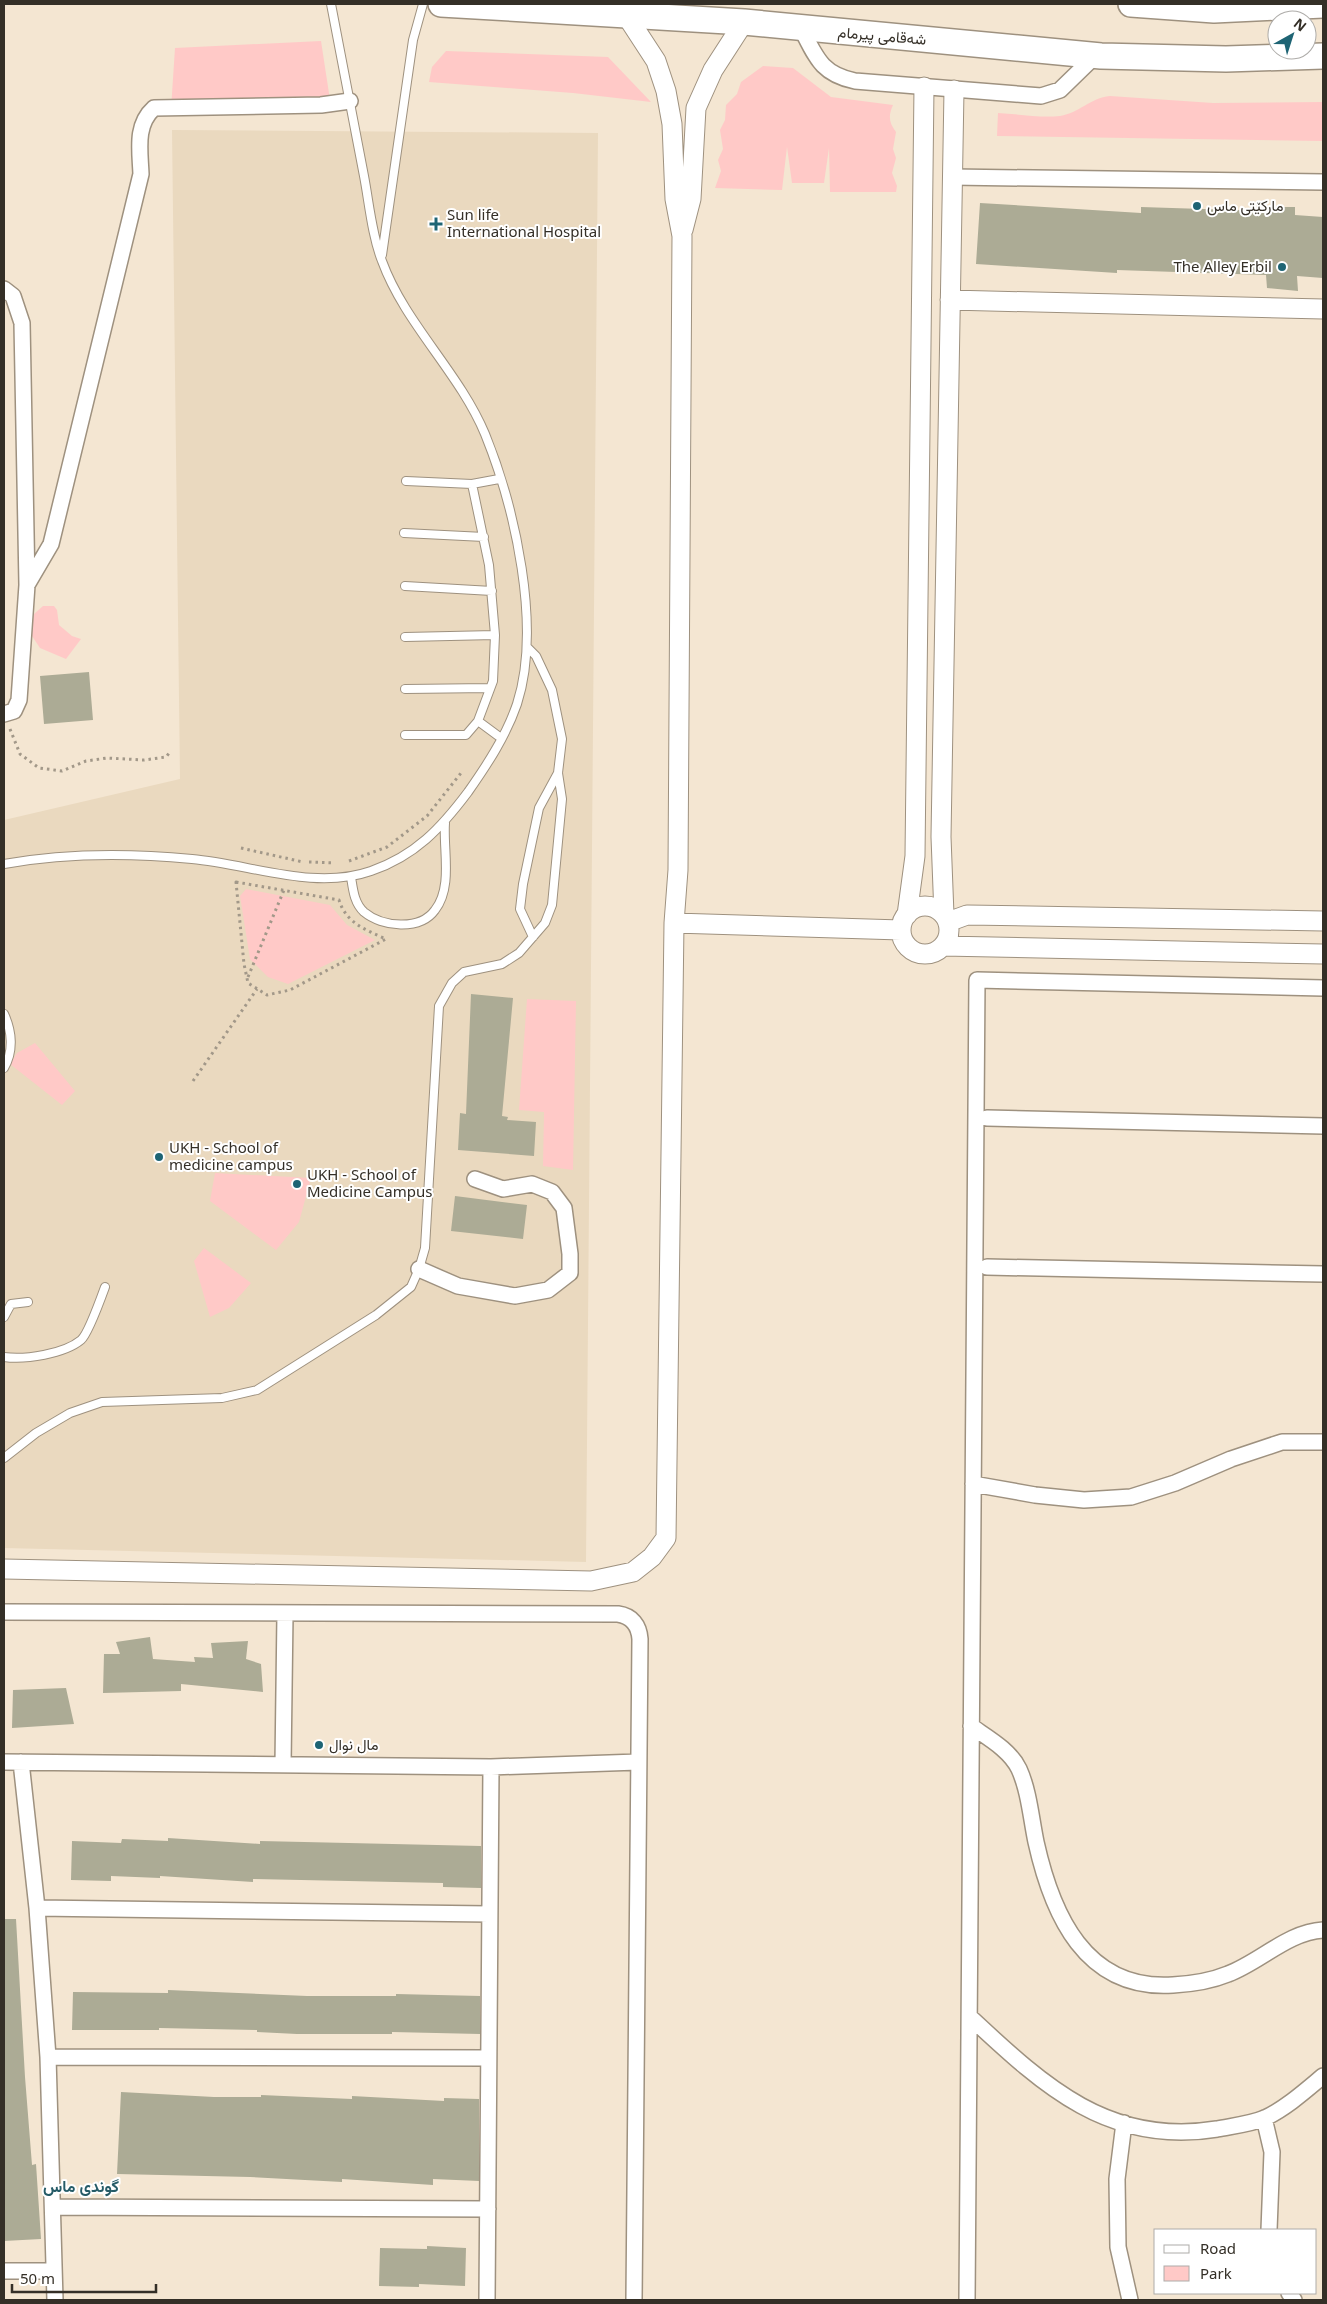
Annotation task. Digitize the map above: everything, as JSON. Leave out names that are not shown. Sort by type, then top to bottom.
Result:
[{"type":"highway","name":"شەقامی پیرمام","points":[[441,4],[744,22],[1096,55],[1226,59],[1323,56]]},
{"type":"highway","points":[[1131,4],[1214,10],[1323,5]]},
{"type":"street","points":[[4,1569],[591,1581],[633,1572],[652,1556],[666,1538],[674,923],[678,860],[682,236],[675,199],[672,124],[666,91],[656,61],[626,15]]},
{"type":"street","points":[[682,236],[691,198],[696,108],[712,70],[744,22]]},
{"type":"street","points":[[800,28],[817,60],[824,68],[839,78],[954,90],[1030,96],[1051,94],[1060,90],[1076,77],[1096,55]]},
{"type":"street","points":[[924,87],[915,856],[904,922],[906,946],[921,954],[937,951],[943,946],[949,931],[946,919],[941,847],[954,90]]},
{"type":"street","points":[[27,585],[52,544],[141,174],[140,126],[146,115],[154,108],[321,105],[350,101]]},
{"type":"street","points":[[922,176],[1323,182]]},
{"type":"street","points":[[4,289],[12,296],[22,323],[27,585],[20,700],[14,711],[4,714]]},
{"type":"street","points":[[950,300],[1323,309]]},
{"type":"street","points":[[920,392],[948,394]]},
{"type":"street","points":[[904,922],[913,909],[929,906],[946,919],[967,915],[1323,921]]},
{"type":"street","points":[[674,923],[904,922]]},
{"type":"street","points":[[943,946],[1323,954]]},
{"type":"street","points":[[967,2300],[977,980],[1323,988]]},
{"type":"street","points":[[987,1118],[1323,1126]]},
{"type":"street","points":[[419,1269],[458,1286],[515,1296],[548,1290],[570,1274],[570,1254],[564,1208],[552,1192],[532,1184],[503,1189],[475,1179]]},
{"type":"street","points":[[987,1267],[1323,1274]]},
{"type":"street","points":[[973,1484],[1034,1495],[1084,1500],[1130,1497],[1175,1483],[1231,1459],[1282,1442],[1323,1442]]},
{"type":"street","points":[[4,1612],[624,1615],[634,1622],[640,1633],[634,2300]]},
{"type":"street","points":[[283,1764],[285,1614]]},
{"type":"street","points":[[972,1726],[1007,1752],[1018,1768],[1025,1788],[1043,1874],[1054,1904],[1079,1946],[1096,1963],[1122,1978],[1147,1984],[1172,1986],[1199,1982],[1229,1974],[1289,1941],[1315,1931],[1323,1930]]},
{"type":"street","points":[[4,1762],[491,1767],[638,1762]]},
{"type":"street","points":[[21,1762],[37,1908],[48,2057],[54,2207],[55,2300]]},
{"type":"street","points":[[487,2300],[491,1767]]},
{"type":"street","points":[[37,1908],[490,1914]]},
{"type":"street","points":[[970,2017],[1050,2088],[1086,2110],[1124,2123],[1162,2131],[1197,2132],[1264,2118],[1296,2098],[1323,2076]]},
{"type":"street","points":[[48,2057],[488,2058]]},
{"type":"street","points":[[1264,2118],[1272,2152],[1269,2229]]},
{"type":"street","points":[[1124,2123],[1117,2178],[1118,2248],[1130,2300]]},
{"type":"street","points":[[54,2207],[488,2209]]},
{"type":"street","points":[[4,2271],[54,2271]]},
{"type":"lane","points":[[4,864],[38,858],[114,855],[191,859],[237,864],[279,873],[341,879],[351,877],[387,865],[418,846],[445,823],[491,760],[517,704],[527,647],[525,597],[514,525],[484,433],[449,371],[412,318],[381,260],[330,4]]},
{"type":"lane","points":[[381,260],[413,40],[423,4]]},
{"type":"lane","points":[[406,481],[472,484],[499,479]]},
{"type":"lane","points":[[405,735],[466,735],[478,721],[493,681],[495,635],[492,591],[484,537],[472,484]]},
{"type":"lane","points":[[404,533],[484,537]]},
{"type":"lane","points":[[405,586],[492,591]]},
{"type":"lane","points":[[405,638],[495,635]]},
{"type":"lane","points":[[4,1458],[36,1433],[70,1413],[102,1402],[222,1398],[257,1390],[376,1315],[411,1287],[425,1248],[439,1006],[452,983],[464,972],[502,964],[519,953],[545,923],[552,906],[562,799],[558,772],[562,739],[552,690],[536,656],[527,647]]},
{"type":"lane","points":[[406,689],[490,688]]},
{"type":"lane","points":[[478,721],[501,738]]},
{"type":"lane","points":[[533,936],[520,909],[522,884],[538,808],[558,772]]},
{"type":"lane","points":[[351,877],[353,894],[358,905],[364,912],[375,918],[389,924],[401,925],[414,923],[428,916],[436,910],[447,877],[444,845],[445,823]]},
{"type":"lane","points":[[4,1014],[9,1025],[12,1043],[8,1062],[4,1068]]},
{"type":"lane","points":[[4,1357],[15,1359],[61,1352],[82,1339],[105,1287]]},
{"type":"lane","points":[[4,1317],[11,1304],[28,1302]]},
{"type":"path","points":[[4,714],[20,754],[39,768],[62,771],[86,761],[107,758],[157,758],[166,757],[170,752]]},
{"type":"path","points":[[344,862],[387,847],[427,816],[461,773]]},
{"type":"path","points":[[241,848],[304,862],[336,862]]},
{"type":"path","points":[[236,882],[284,890],[339,900],[342,909],[357,926],[386,939],[290,990],[267,995],[248,983],[236,882]]},
{"type":"path","points":[[247,979],[284,890]]},
{"type":"path","points":[[193,1081],[257,988]]},
{"type":"shaded area","name":"UKH - School of Medicine Campus","points":[[172,130],[598,133],[586,1562],[4,1548],[4,820],[180,779]]},
{"type":"green space","points":[[321,41],[332,113],[171,109],[175,48]]},
{"type":"green space","points":[[446,51],[608,57],[651,102],[573,93],[429,82],[432,67]]},
{"type":"green space","points":[[763,66],[793,68],[831,97],[893,105],[890,119],[896,132],[893,149],[896,158],[892,173],[897,186],[896,192],[830,192],[829,148],[824,183],[792,183],[787,147],[782,190],[715,188],[721,171],[718,160],[723,149],[720,130],[725,120],[726,105],[737,94],[741,82]]},
{"type":"green space","points":[[1103,97],[1213,103],[1323,102],[1323,141],[997,136],[998,113],[1060,116],[1073,112]]},
{"type":"green space","points":[[43,606],[54,606],[57,610],[59,625],[72,636],[81,639],[66,659],[40,648],[28,630],[34,614]]},
{"type":"green space","points":[[246,889],[330,905],[347,925],[375,940],[288,984],[268,977],[250,959],[240,896]]},
{"type":"green space","points":[[527,999],[576,1001],[573,1170],[543,1166],[544,1112],[519,1110]]},
{"type":"green space","points":[[35,1043],[75,1091],[62,1105],[10,1064],[17,1053]]},
{"type":"green space","points":[[215,1173],[311,1178],[299,1222],[276,1250],[210,1201]]},
{"type":"green space","points":[[204,1248],[251,1283],[229,1308],[210,1317],[194,1261]]},
{"type":"building","points":[[980,203],[1141,213],[1141,207],[1265,211],[1265,207],[1295,207],[1295,215],[1323,217],[1323,278],[1297,276],[1298,291],[1267,288],[1266,275],[1117,270],[1117,273],[976,264]]},
{"type":"building","points":[[89,672],[93,720],[44,724],[40,676]]},
{"type":"building","points":[[471,994],[513,998],[502,1116],[508,1117],[507,1120],[536,1122],[534,1156],[458,1150],[460,1113],[466,1114]]},
{"type":"building","points":[[455,1196],[527,1205],[523,1239],[451,1231]]},
{"type":"building","points":[[150,1637],[153,1659],[195,1662],[194,1657],[213,1658],[211,1643],[248,1641],[246,1659],[261,1664],[263,1692],[181,1684],[181,1691],[103,1693],[104,1654],[120,1654],[116,1642]]},
{"type":"building","points":[[66,1688],[74,1724],[12,1728],[13,1690]]},
{"type":"building","points":[[168,1838],[260,1844],[260,1841],[481,1846],[481,1888],[443,1887],[443,1883],[253,1879],[253,1882],[160,1876],[160,1878],[111,1876],[111,1881],[71,1880],[72,1841],[121,1843],[122,1839],[168,1841]]},
{"type":"building","points":[[4,1919],[16,1919],[25,2077],[32,2165],[36,2164],[41,2239],[4,2241]]},
{"type":"building","points":[[168,1990],[307,1996],[396,1996],[396,1994],[480,1996],[480,2034],[392,2032],[392,2034],[297,2034],[257,2032],[257,2030],[159,2028],[159,2030],[72,2030],[73,1992],[168,1993]]},
{"type":"building","points":[[121,2092],[214,2097],[261,2097],[261,2095],[352,2099],[352,2096],[444,2101],[444,2098],[479,2099],[479,2181],[433,2179],[433,2185],[342,2179],[342,2182],[250,2177],[117,2174]]},
{"type":"building","points":[[427,2246],[466,2248],[465,2286],[419,2284],[419,2287],[379,2286],[380,2248],[427,2249]]},
{"type":"place","name":"مارکێتی ماس","points":[[1197,206]]},
{"type":"place","name":"Sun life International Hospital","points":[[436,224]]},
{"type":"place","name":"The Alley Erbil","points":[[1282,267]]},
{"type":"place","name":"UKH - School of medicine campus","points":[[159,1157]]},
{"type":"place","name":"UKH - School of Medicine Campus","points":[[297,1184]]},
{"type":"place","name":"مال نوال","points":[[319,1745]]},
{"type":"district","name":"گوندی ماس","points":[[81,2186]]}]
